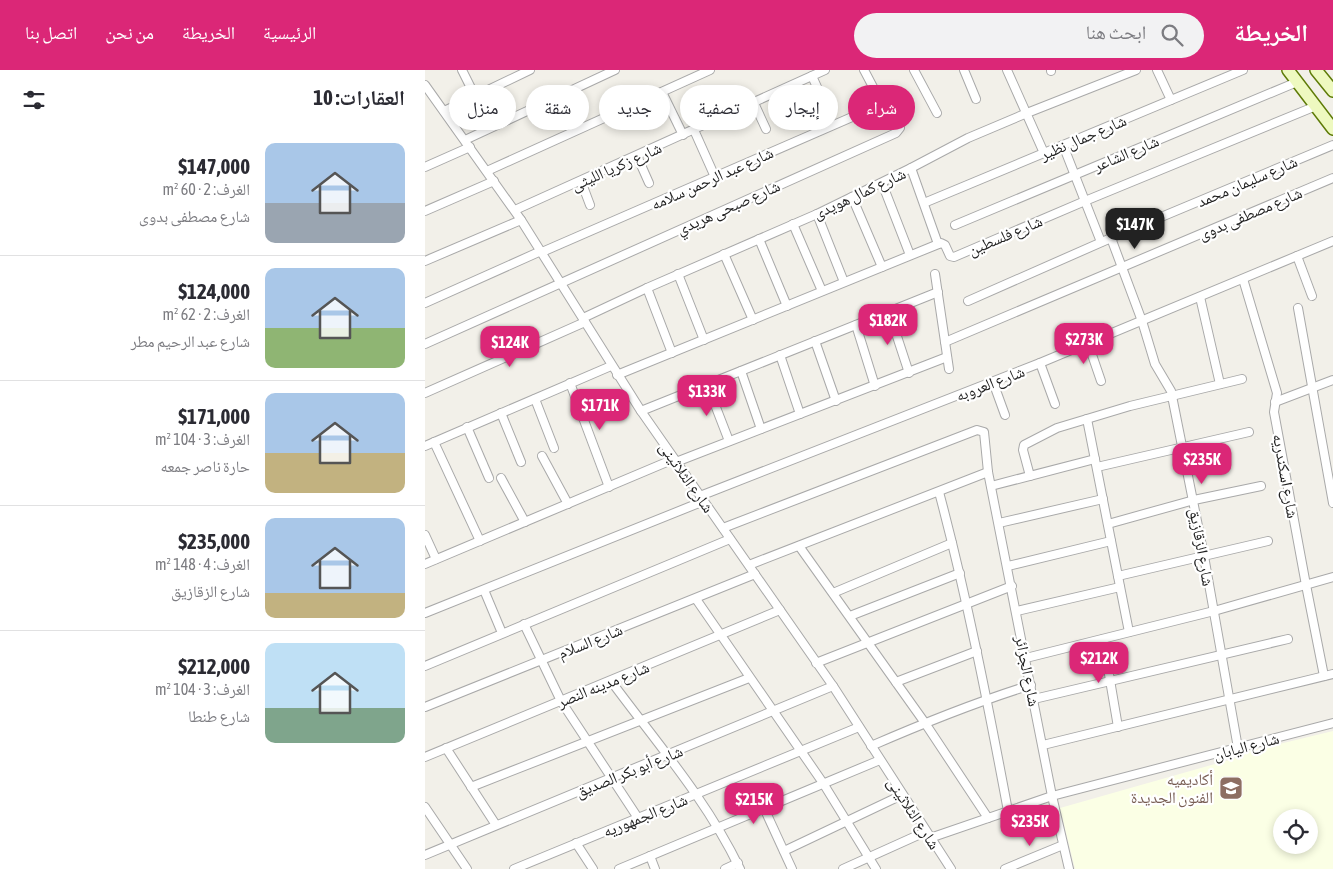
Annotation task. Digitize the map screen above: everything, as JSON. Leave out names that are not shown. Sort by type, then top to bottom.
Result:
[{"type":"main road","points":[[1288,70],[1333,129]]},
{"type":"main road","points":[[1316,70],[1329,79],[1333,92]]},
{"type":"street","points":[[462,70],[470,85]]},
{"type":"street","points":[[465,140],[615,70]]},
{"type":"street","points":[[670,89],[710,70]]},
{"type":"street","name":"شارع زكريا الليثى","points":[[758,101],[825,70]]},
{"type":"street","points":[[864,70],[872,85]]},
{"type":"street","points":[[914,70],[937,113]]},
{"type":"street","points":[[963,70],[976,99]]},
{"type":"street","points":[[1007,70],[1044,153]]},
{"type":"street","name":"شارع كمال هويدى","points":[[425,393],[584,320],[647,288],[817,214],[969,138],[1136,70]]},
{"type":"street","points":[[1157,70],[1171,100]]},
{"type":"street","name":"شارع جمال نظير","points":[[924,203],[1243,70]]},
{"type":"street","points":[[497,85],[525,71]]},
{"type":"street","points":[[812,76],[816,85]]},
{"type":"street","name":"شارع الشاعر","points":[[955,225],[1297,82]]},
{"type":"street","name":"شارع الثلاثينى","points":[[425,85],[515,210],[617,376],[833,686],[951,869]]},
{"type":"street","name":"شارع فلسطين","points":[[938,244],[944,243],[950,256],[954,258],[1085,201],[1316,106]]},
{"type":"street","points":[[670,107],[683,135]]},
{"type":"street","points":[[444,111],[449,109]]},
{"type":"street","points":[[758,112],[766,129]]},
{"type":"street","name":"شارع عبد الرحمن سلامه","points":[[425,303],[848,119]]},
{"type":"street","points":[[487,171],[599,121]]},
{"type":"street","points":[[694,130],[715,177]]},
{"type":"street","name":"شارع زكريا الليثى","points":[[515,210],[694,130]]},
{"type":"street","name":"شارع صبحى هريدي","points":[[425,344],[561,284],[729,206],[896,133],[898,130]]},
{"type":"street","points":[[1063,145],[1101,242]]},
{"type":"street","name":"شارع سليمان محمد","points":[[968,300],[1333,145]]},
{"type":"street","points":[[425,167],[470,147]]},
{"type":"street","points":[[637,156],[649,183]]},
{"type":"street","points":[[617,376],[938,244],[911,168]]},
{"type":"street","name":"شارع مصطفى بدوى","points":[[945,342],[1333,178]]},
{"type":"street","points":[[425,211],[494,180]]},
{"type":"street","points":[[581,181],[590,205]]},
{"type":"street","points":[[882,182],[910,255]]},
{"type":"street","points":[[853,197],[882,267]]},
{"type":"street","points":[[817,214],[844,282]]},
{"type":"street","points":[[425,261],[521,220]]},
{"type":"street","points":[[793,224],[822,292]]},
{"type":"street","name":"شارع الزقازيق","points":[[1111,238],[1142,321],[1155,364],[1169,386],[1172,396],[1194,500],[1238,748]]},
{"type":"street","points":[[759,239],[787,306]]},
{"type":"street","name":"شارع العروبه","points":[[425,613],[1040,363],[1333,241]]},
{"type":"street","points":[[725,254],[753,320]]},
{"type":"street","points":[[1297,256],[1312,296]]},
{"type":"street","points":[[678,274],[704,340]]},
{"type":"street","points":[[935,274],[949,368]]},
{"type":"street","name":"شارع اسكندريه","points":[[1243,279],[1277,393],[1274,412],[1325,676]]},
{"type":"street","points":[[647,288],[672,353]]},
{"type":"street","points":[[641,411],[938,292]]},
{"type":"street","points":[[1199,297],[1220,384]]},
{"type":"street","points":[[1298,308],[1333,503]]},
{"type":"street","points":[[889,312],[909,373]]},
{"type":"street","points":[[856,325],[875,386]]},
{"type":"street","points":[[815,341],[836,400]]},
{"type":"street","points":[[1088,343],[1101,380]]},
{"type":"street","points":[[780,355],[800,414]]},
{"type":"street","points":[[425,564],[609,487],[947,358]]},
{"type":"street","points":[[1040,363],[1055,404]]},
{"type":"street","points":[[425,446],[611,366]]},
{"type":"street","points":[[741,371],[761,430]]},
{"type":"street","points":[[1030,476],[1024,445],[1057,428],[1130,406],[1242,379]]},
{"type":"street","points":[[1275,402],[1333,380]]},
{"type":"street","points":[[993,382],[1005,415]]},
{"type":"street","points":[[570,383],[609,487]]},
{"type":"street","points":[[707,384],[729,441]]},
{"type":"street","points":[[535,398],[554,448]]},
{"type":"street","points":[[501,413],[521,462]]},
{"type":"street","points":[[1087,419],[1129,632]]},
{"type":"street","points":[[467,427],[489,478]]},
{"type":"street","name":"شارع الجزائر","points":[[723,528],[981,430],[985,435],[988,472],[1017,611],[1052,796],[1069,869]]},
{"type":"street","points":[[991,486],[1030,476],[1183,447],[1249,432]]},
{"type":"street","points":[[434,442],[480,541]]},
{"type":"street","points":[[542,456],[568,504]]},
{"type":"street","points":[[749,566],[988,472]]},
{"type":"street","points":[[501,478],[525,522]]},
{"type":"street","points":[[1108,524],[1194,500],[1261,486]]},
{"type":"street","points":[[939,492],[967,603],[1009,811]]},
{"type":"street","points":[[999,523],[1103,499]]},
{"type":"street","points":[[425,536],[436,560]]},
{"type":"street","points":[[425,666],[730,539]]},
{"type":"street","points":[[1008,566],[1111,541]]},
{"type":"street","points":[[1118,576],[1268,541]]},
{"type":"street","points":[[833,593],[953,543]]},
{"type":"street","points":[[799,546],[925,722],[988,818]]},
{"type":"street","points":[[850,616],[960,573]]},
{"type":"street","name":"شارع السلام","points":[[425,707],[755,574]]},
{"type":"street","points":[[1026,658],[1213,611],[1333,577]]},
{"type":"street","points":[[816,663],[1012,586]]},
{"type":"street","points":[[1017,611],[1120,587]]},
{"type":"street","points":[[484,590],[502,634]]},
{"type":"street","points":[[696,599],[823,783],[876,869]]},
{"type":"street","name":"شارع مدينه النصر","points":[[425,757],[780,610]]},
{"type":"street","points":[[524,624],[561,701],[638,818]]},
{"type":"street","points":[[1103,639],[1118,727]]},
{"type":"street","points":[[1034,699],[1288,639]]},
{"type":"street","points":[[896,682],[977,651]]},
{"type":"street","points":[[1043,745],[1333,674]]},
{"type":"street","points":[[471,787],[749,678]]},
{"type":"street","points":[[611,681],[696,794],[718,827],[739,866],[725,869]]},
{"type":"street","points":[[871,746],[925,722],[1031,685]]},
{"type":"street","name":"شارع أبو بكر الصديق","points":[[425,856],[833,686]]},
{"type":"street","name":"شارع اليابان","points":[[843,869],[928,835],[988,818],[1052,796],[1333,723]]},
{"type":"street","name":"شارع الجمهوريه","points":[[514,869],[859,727]]},
{"type":"street","points":[[446,748],[496,825]]},
{"type":"street","points":[[619,869],[880,760]]},
{"type":"street","points":[[784,851],[902,795]]},
{"type":"street","points":[[425,807],[467,869]]},
{"type":"street","points":[[764,808],[792,869]]},
{"type":"street","points":[[577,843],[593,869]]},
{"type":"street","points":[[1005,869],[1063,845]]},
{"type":"street","points":[[650,856],[655,869]]},
{"type":"shaded area","name":"أكاديميه الفنون الجديدة","points":[[1333,731],[1333,869],[1075,869],[1060,808],[1243,756],[1242,753]]},
{"type":"place","name":"أكاديميه الفنون الجديدة","points":[[1231,788]]}]
